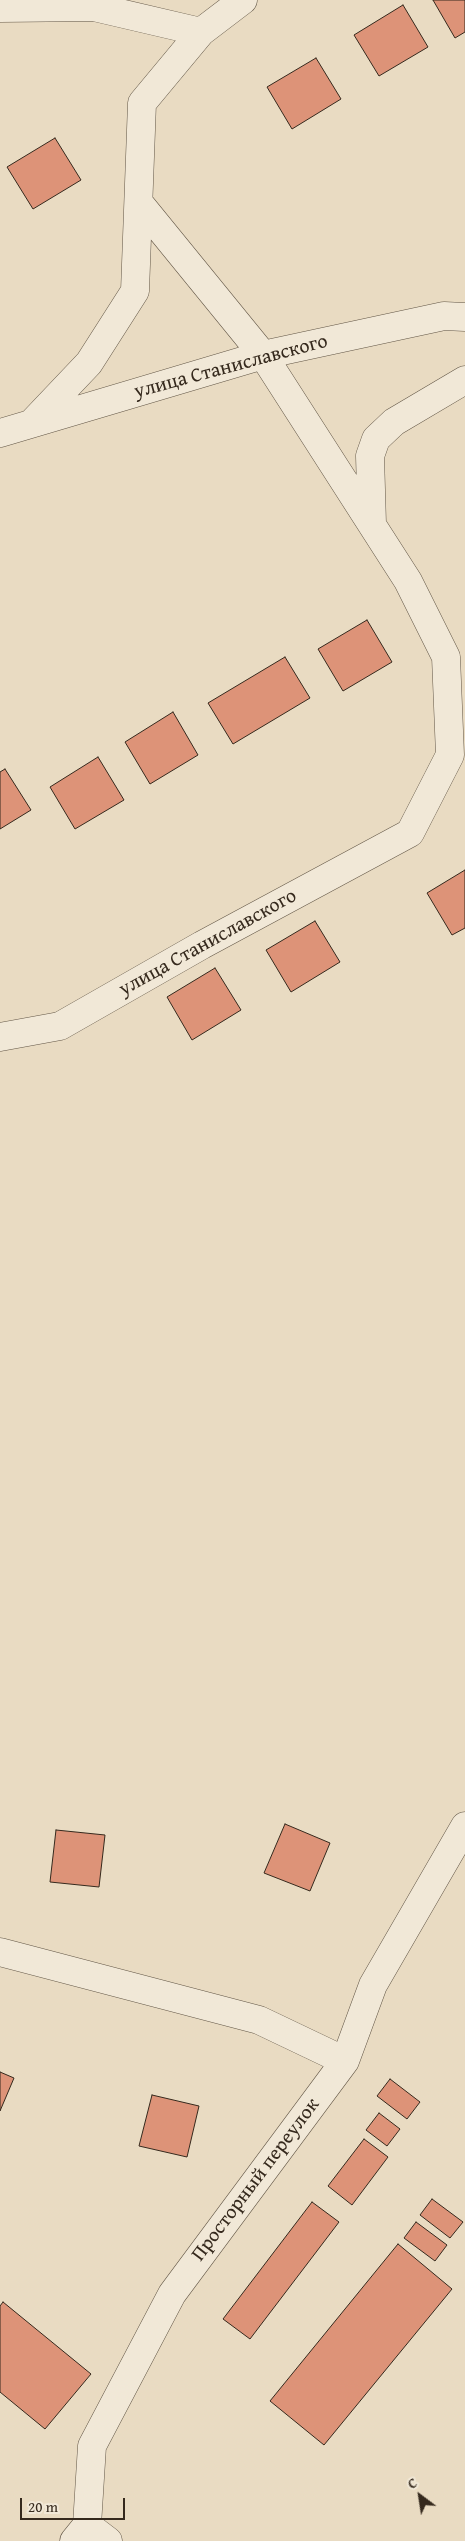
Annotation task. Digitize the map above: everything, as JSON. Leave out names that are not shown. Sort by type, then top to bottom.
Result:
[{"type":"street","points":[[32,423],[89,363],[135,292],[140,204],[142,103],[201,32],[243,0]]},
{"type":"street","points":[[0,8],[94,7],[201,32]]},
{"type":"street","points":[[140,204],[263,355],[372,525]]},
{"type":"street","name":"улица Станиславского","points":[[0,433],[263,355],[444,316],[465,317]]},
{"type":"street","points":[[372,525],[370,456],[376,439],[394,422],[465,380]]},
{"type":"street","name":"улица Станиславского","points":[[0,1037],[60,1026],[202,945],[410,833],[450,755],[446,657],[408,581],[372,525]]},
{"type":"street","name":"Просторный переулок","points":[[90,2536],[92,2446],[172,2294],[345,2061],[373,1985],[465,1826]]},
{"type":"street","points":[[0,1952],[259,2020],[345,2061]]},
{"type":"building","points":[[433,0],[465,0],[465,32],[455,38]]},
{"type":"building","points":[[403,5],[428,47],[379,76],[354,35]]},
{"type":"building","points":[[316,58],[341,99],[292,129],[267,87]]},
{"type":"building","points":[[55,138],[81,180],[33,209],[7,167]]},
{"type":"building","points":[[367,620],[392,662],[343,691],[318,649]]},
{"type":"building","points":[[285,657],[310,698],[233,744],[208,703]]},
{"type":"building","points":[[173,712],[198,755],[150,784],[125,742]]},
{"type":"building","points":[[98,757],[124,800],[75,829],[50,787]]},
{"type":"building","points":[[5,769],[31,810],[0,829],[0,772]]},
{"type":"building","points":[[465,870],[465,928],[452,935],[427,893]]},
{"type":"building","points":[[315,921],[340,962],[291,992],[266,950]]},
{"type":"building","points":[[215,968],[241,1010],[192,1040],[167,997]]},
{"type":"building","points":[[285,1824],[330,1843],[310,1891],[264,1873]]},
{"type":"building","points":[[56,1830],[105,1835],[99,1887],[50,1882]]},
{"type":"building","points":[[0,2072],[14,2078],[0,2111]]},
{"type":"building","points":[[390,2079],[420,2102],[407,2119],[377,2096]]},
{"type":"building","points":[[152,2095],[199,2106],[187,2157],[139,2146]]},
{"type":"building","points":[[379,2113],[400,2129],[387,2146],[366,2130]]},
{"type":"building","points":[[364,2139],[388,2157],[352,2205],[328,2186]]},
{"type":"building","points":[[432,2199],[463,2222],[450,2238],[420,2215]]},
{"type":"building","points":[[312,2202],[339,2222],[250,2339],[223,2319]]},
{"type":"building","points":[[416,2222],[447,2245],[435,2261],[404,2238]]},
{"type":"building","points":[[398,2244],[452,2289],[324,2445],[270,2401]]},
{"type":"building","points":[[3,2302],[91,2374],[45,2429],[0,2392],[0,2306]]}]
